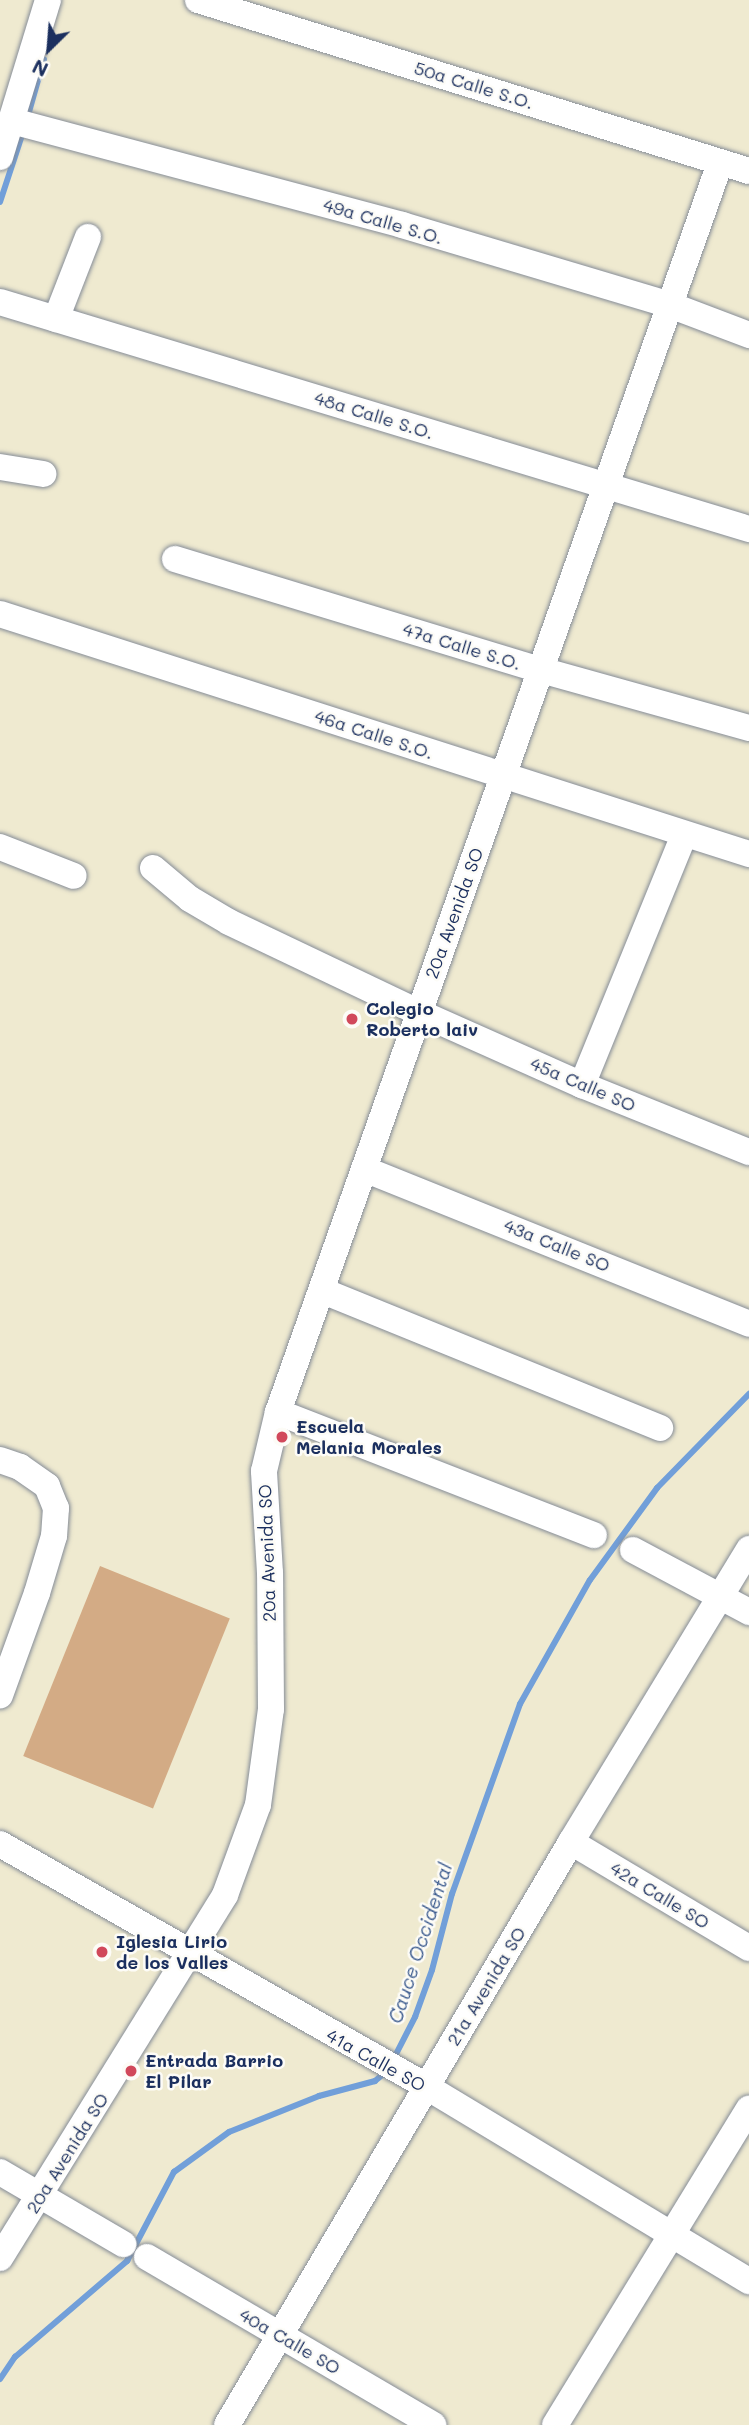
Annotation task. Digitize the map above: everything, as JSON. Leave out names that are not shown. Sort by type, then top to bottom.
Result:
[{"type":"street","points":[[0,157],[9,111],[48,0]]},
{"type":"street","name":"50a Calle S.O.","points":[[198,0],[749,172]]},
{"type":"street","name":"49a Calle S.O.","points":[[9,111],[670,305],[749,335]]},
{"type":"street","name":"20a Avenida SO","points":[[0,2258],[225,1895],[258,1805],[271,1709],[270,1573],[264,1471],[278,1412],[720,163]]},
{"type":"street","points":[[56,319],[88,237]]},
{"type":"street","name":"48a Calle S.O.","points":[[0,302],[749,529]]},
{"type":"street","points":[[0,467],[43,474]]},
{"type":"street","name":"47a Calle S.O.","points":[[175,559],[541,670],[749,729]]},
{"type":"street","name":"46a Calle S.O.","points":[[0,614],[749,854]]},
{"type":"street","points":[[582,1085],[684,835]]},
{"type":"street","points":[[0,847],[74,876]]},
{"type":"street","name":"45a Calle SO","points":[[153,868],[190,898],[229,922],[418,1012],[582,1085],[749,1152]]},
{"type":"street","name":"43a Calle SO","points":[[364,1169],[749,1324]]},
{"type":"street","points":[[323,1291],[660,1428]]},
{"type":"street","points":[[278,1412],[594,1535]]},
{"type":"street","points":[[0,1460],[20,1467],[47,1486],[56,1508],[54,1536],[37,1593],[0,1695]]},
{"type":"street","name":"21a Avenida SO","points":[[227,2425],[571,1842],[749,1549]]},
{"type":"street","points":[[633,1550],[749,1612]]},
{"type":"street","name":"42a Calle SO","points":[[571,1842],[749,1948]]},
{"type":"street","name":"41a Calle SO","points":[[0,1844],[376,2061],[426,2087],[749,2281]]},
{"type":"street","points":[[555,2425],[749,2109]]},
{"type":"street","points":[[0,2172],[123,2244]]},
{"type":"street","name":"40a Calle SO","points":[[147,2257],[433,2425]]},
{"type":"building","points":[[100,1566],[230,1618],[153,1809],[23,1756]]},
{"type":"waterway","points":[[27,119],[44,59]]},
{"type":"waterway","points":[[0,202],[24,129]]},
{"type":"waterway","name":"Cauce Occidental","points":[[392,2062],[415,2017],[432,1970],[452,1894],[520,1704],[590,1580],[657,1488],[749,1394]]},
{"type":"waterway","name":"Cauce Occidental","points":[[0,2379],[15,2357],[127,2261],[174,2172],[229,2132],[319,2096],[375,2081],[387,2071]]},
{"type":"place","name":"Colegio Roberto laiv","points":[[352,1019]]},
{"type":"place","name":"Escuela Melania Morales","points":[[282,1437]]},
{"type":"place","name":"Iglesia Lirio de los Valles","points":[[102,1952]]},
{"type":"place","name":"Entrada Barrio El Pilar","points":[[131,2071]]}]
